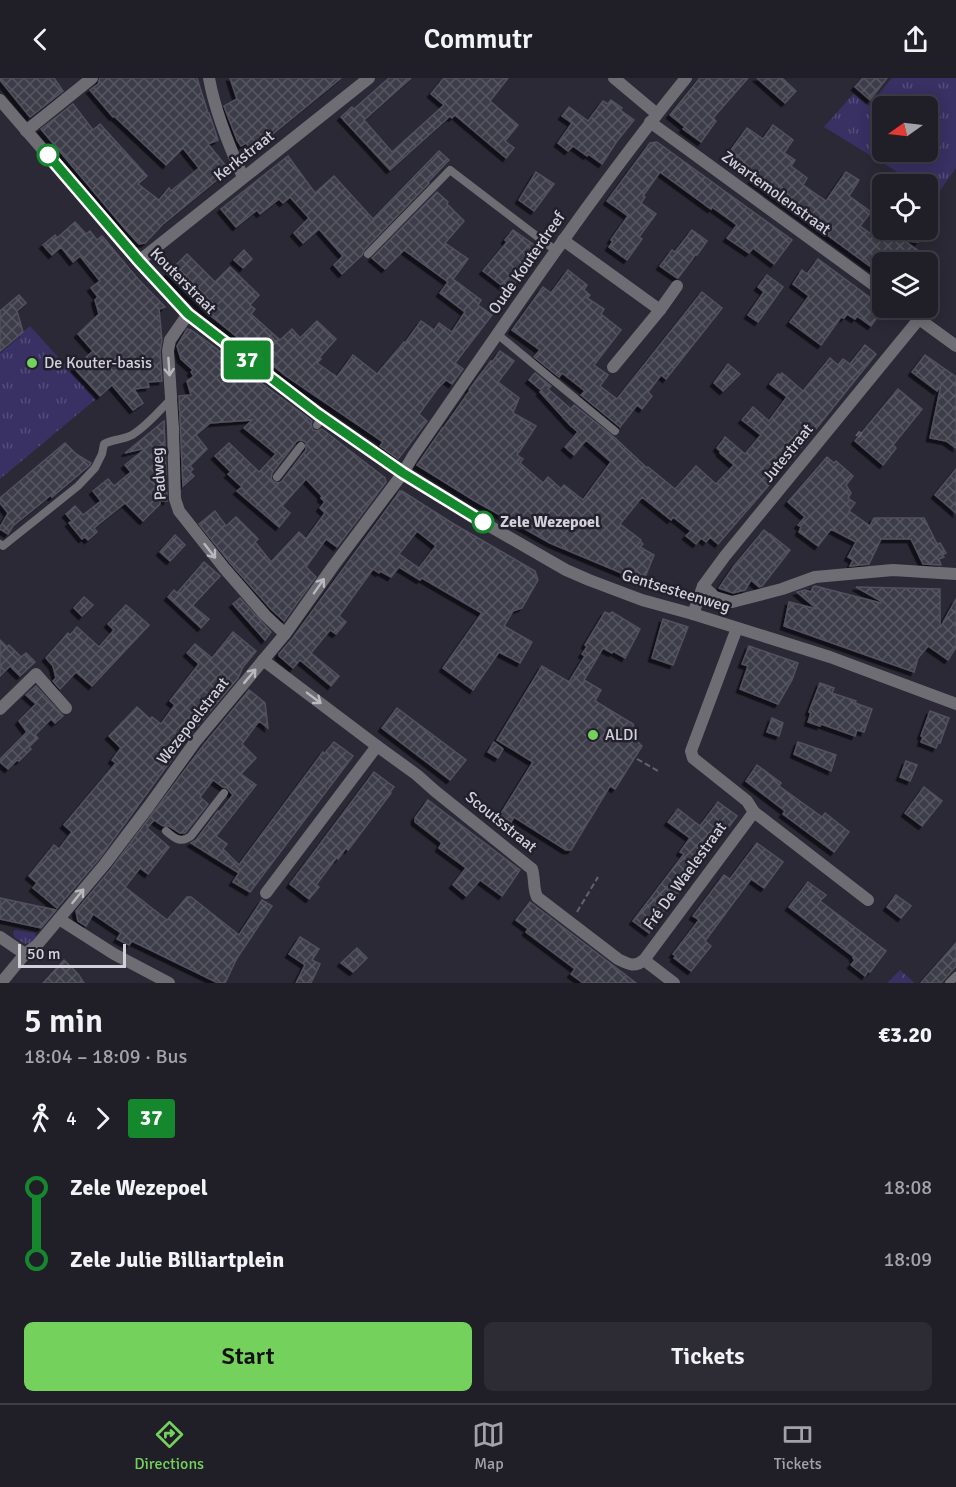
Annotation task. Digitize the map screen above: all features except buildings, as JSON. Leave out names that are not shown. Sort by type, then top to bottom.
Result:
[{"type":"street","points":[[26,131],[92,78]]},
{"type":"street","points":[[209,78],[229,147],[243,177]]},
{"type":"street","name":"Kerkstraat","points":[[139,261],[369,78]]},
{"type":"street","name":"Zwartemolenstraat","points":[[614,78],[654,118],[872,283]]},
{"type":"street","name":"Oude Kouterdreef","points":[[403,473],[559,245],[686,78]]},
{"type":"street","name":"Kouterstraat","points":[[0,100],[139,261],[188,314],[320,421],[403,473]]},
{"type":"street","points":[[559,245],[660,310]]},
{"type":"street","points":[[614,367],[677,286]]},
{"type":"street","name":"Padweg","points":[[188,314],[170,340],[168,351],[175,499],[179,511],[225,569],[265,615],[285,634]]},
{"type":"street","points":[[919,319],[956,346]]},
{"type":"street","name":"Jutestraat","points":[[693,614],[703,586],[725,556],[919,319]]},
{"type":"street","name":"Gentsesteenweg","points":[[403,473],[486,524],[566,570],[589,580],[642,600],[830,657],[956,704]]},
{"type":"street","name":"Wezepoelstraat","points":[[1,983],[24,954],[37,945],[147,816],[195,742],[285,634],[403,473]]},
{"type":"street","points":[[703,586],[715,597],[732,603],[815,577],[893,570],[956,574]]},
{"type":"street","points":[[737,628],[691,751],[693,758],[747,801],[754,812],[868,900]]},
{"type":"street","name":"Scoutsstraat","points":[[263,660],[417,776],[532,869],[533,887],[537,897],[618,959],[629,965],[638,964],[644,960]]},
{"type":"street","points":[[0,709],[36,674],[66,708]]},
{"type":"street","points":[[266,893],[377,746]]},
{"type":"street","name":"Fré De Waelestraat","points":[[644,960],[754,812]]},
{"type":"street","points":[[59,919],[114,954],[169,983]]},
{"type":"street","points":[[0,937],[24,954]]},
{"type":"street","points":[[644,960],[674,983]]},
{"type":"lane","points":[[368,254],[450,170],[559,245]]},
{"type":"lane","points":[[497,334],[615,431]]},
{"type":"lane","points":[[0,544],[3,546],[78,486],[95,468],[104,444],[112,439],[122,439],[136,432],[171,399]]},
{"type":"lane","points":[[277,477],[301,446]]},
{"type":"lane","points":[[166,831],[176,840],[187,839],[224,793]]},
{"type":"lane","points":[[950,983],[956,976]]},
{"type":"path","points":[[637,759],[658,771]]},
{"type":"path","points":[[570,922],[598,877]]},
{"type":"green space","points":[[892,78],[956,78],[956,168],[938,193],[938,174],[901,174],[881,162],[938,162],[938,96],[877,96]]},
{"type":"green space","points":[[854,93],[869,106],[872,102],[872,156],[824,127]]},
{"type":"green space","name":"De Kouter-basis","points":[[30,326],[96,399],[0,479],[0,351]]},
{"type":"green space","points":[[15,930],[35,933],[36,938],[33,942],[25,944],[14,937]]},
{"type":"green space","points":[[900,970],[915,983],[887,983]]},
{"type":"bus line","name":"37","points":[[48,155],[188,314],[318,414],[403,473],[483,522]]},
{"type":"place","name":"De Kouter-basis","points":[[32,363]]},
{"type":"place","name":"Zele Wezepoel","points":[[483,522]]},
{"type":"place","name":"ALDI","points":[[593,735]]}]
